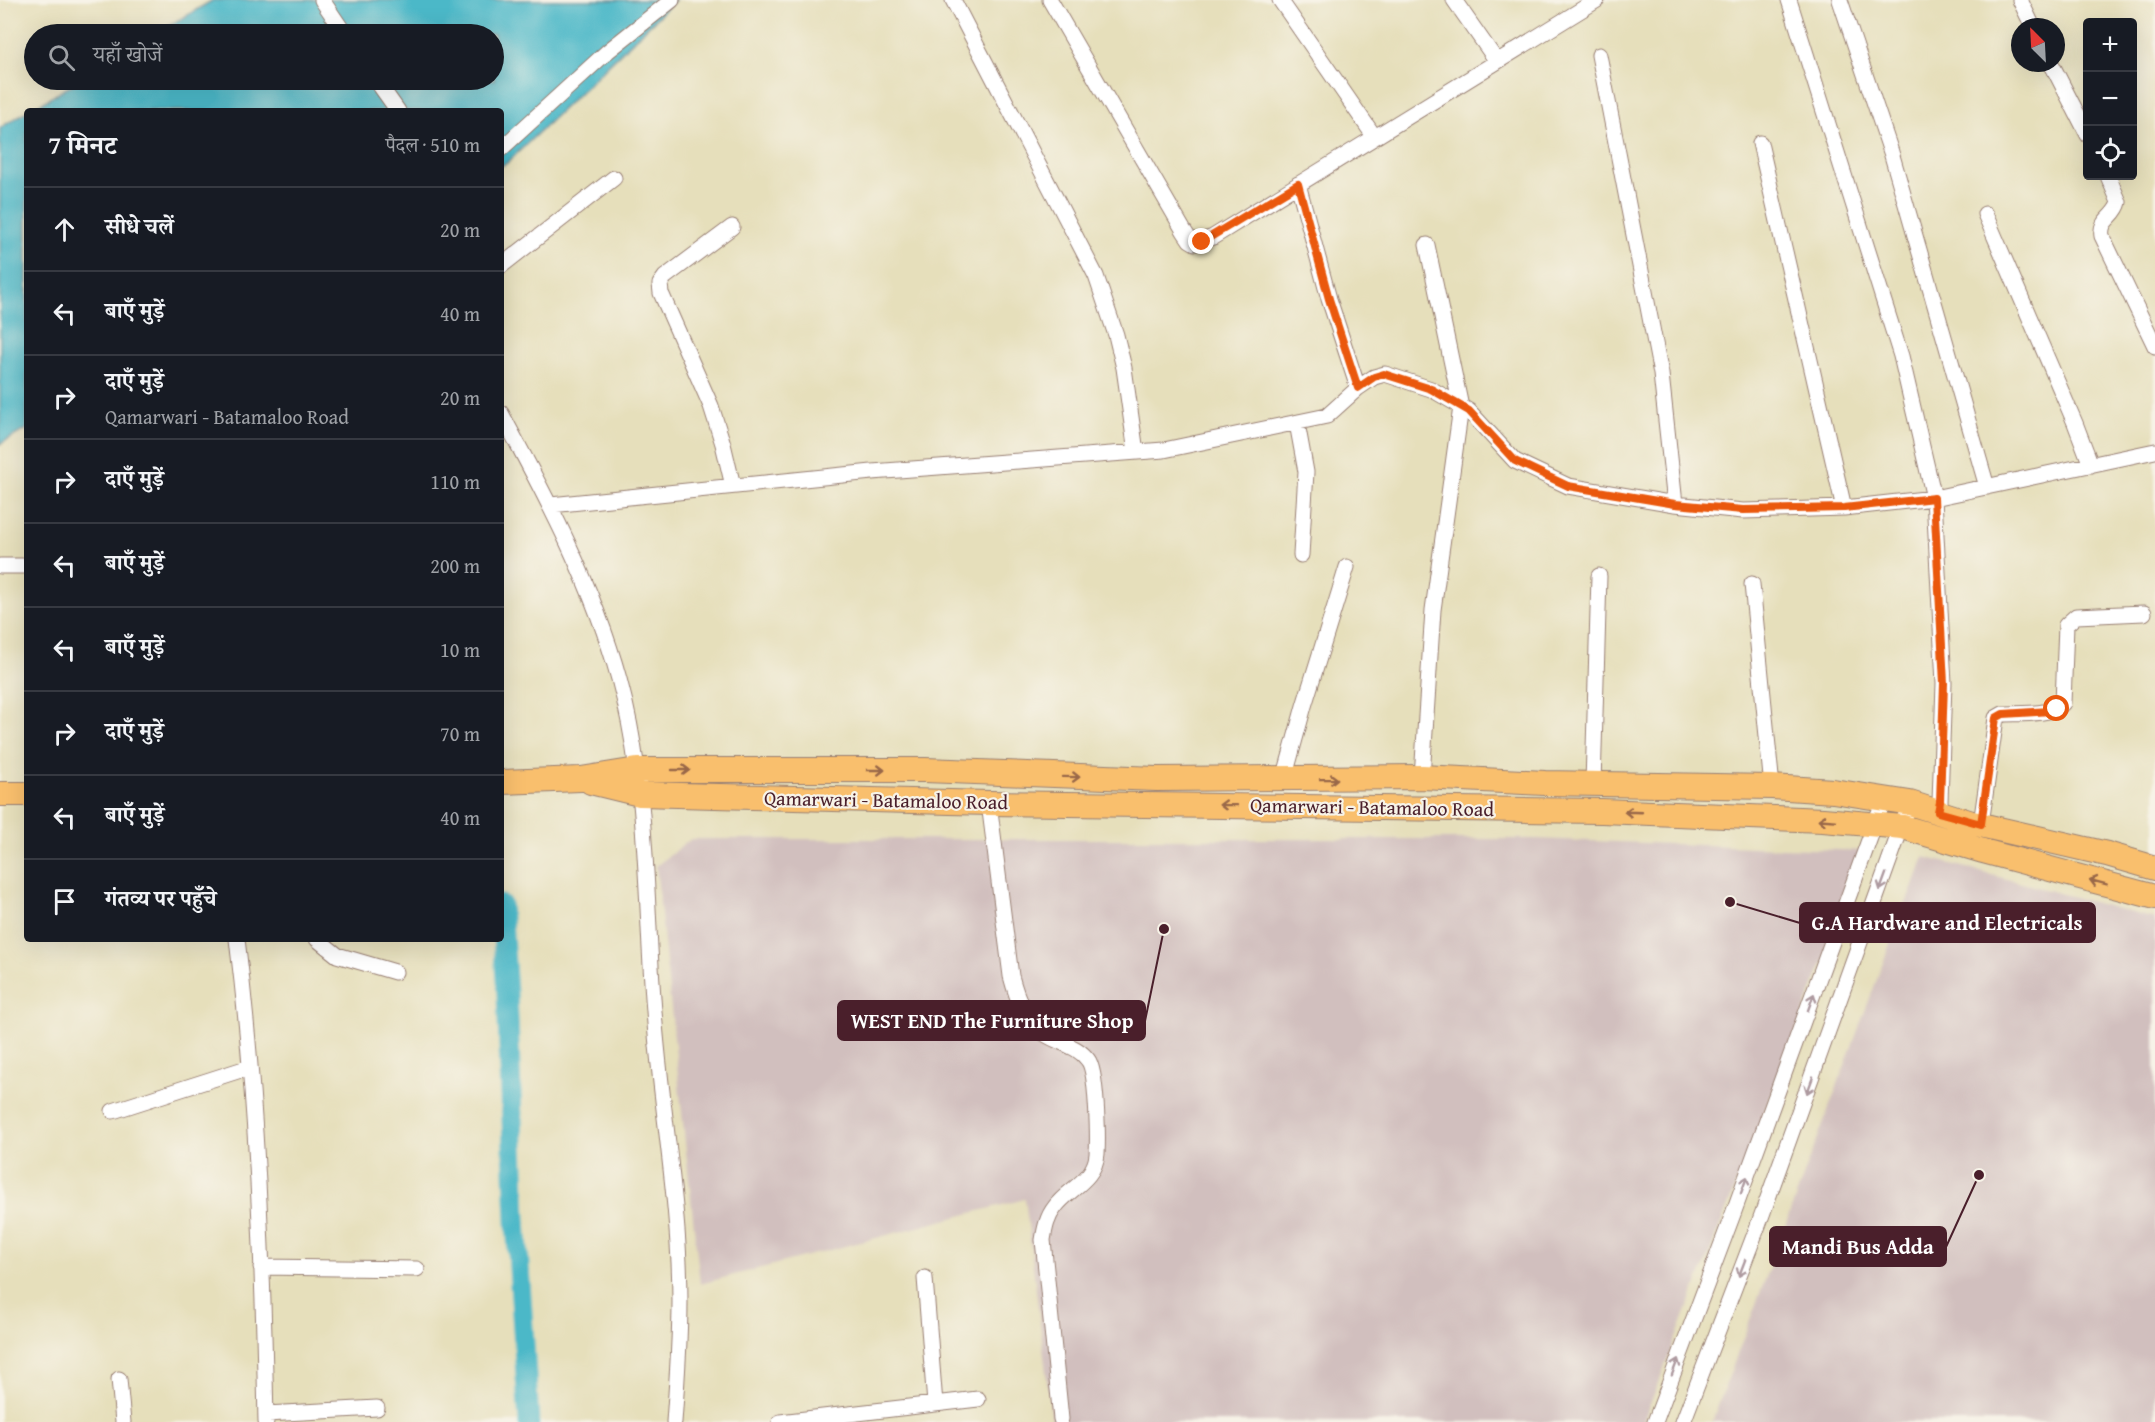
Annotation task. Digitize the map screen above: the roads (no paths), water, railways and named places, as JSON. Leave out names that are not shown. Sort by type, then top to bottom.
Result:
[{"type":"main road","name":"Qamarwari - Batamaloo Road","points":[[504,782],[581,779],[637,770],[925,770],[1064,777],[1284,779],[1422,777],[1593,784],[1772,787],[1833,791],[1910,803],[1981,824],[2155,868]]},
{"type":"main road","name":"Qamarwari - Batamaloo Road","points":[[581,779],[640,794],[989,802],[1602,811],[1823,820],[1903,826],[1983,851],[2155,897]]},
{"type":"main road","points":[[0,794],[24,794]]},
{"type":"street","points":[[322,0],[338,24]]},
{"type":"street","points":[[504,146],[608,51],[672,0]]},
{"type":"street","points":[[953,0],[1096,276],[1116,334],[1124,368],[1136,452]]},
{"type":"street","points":[[1050,0],[1192,242],[1202,242],[1213,237],[1496,60],[1597,0]]},
{"type":"street","points":[[1280,0],[1374,136]]},
{"type":"street","points":[[1454,0],[1496,60]]},
{"type":"street","points":[[1789,0],[1900,356],[1934,498],[1944,683],[1938,812]]},
{"type":"street","points":[[1840,0],[1891,152],[1987,487]]},
{"type":"street","points":[[2020,0],[2029,18]]},
{"type":"street","points":[[1599,55],[1661,374],[1675,504]]},
{"type":"street","points":[[2056,72],[2083,126]]},
{"type":"street","points":[[383,90],[396,108]]},
{"type":"street","points":[[1760,143],[1844,508]]},
{"type":"street","points":[[504,264],[614,178]]},
{"type":"street","points":[[2110,180],[2118,195],[2119,206],[2102,223],[2100,230],[2155,346]]},
{"type":"street","points":[[1298,184],[1329,299],[1358,388]]},
{"type":"street","points":[[1985,213],[2091,465]]},
{"type":"street","points":[[732,227],[664,277],[660,285],[661,293],[711,406],[733,486]]},
{"type":"street","points":[[1422,777],[1432,610],[1461,407],[1427,245]]},
{"type":"street","points":[[551,505],[872,472],[1164,450],[1327,416],[1374,377],[1390,375],[1431,389],[1461,407],[1480,422],[1515,461],[1568,486],[1675,504],[1743,510],[1844,508],[1934,498],[2155,451]]},
{"type":"street","points":[[504,419],[551,505],[596,609],[619,680],[637,770],[647,880],[654,1011],[680,1301],[679,1360],[674,1422]]},
{"type":"street","points":[[1298,423],[1306,472],[1301,555]]},
{"type":"street","points":[[0,566],[24,566]]},
{"type":"street","points":[[1284,779],[1347,567]]},
{"type":"street","points":[[1593,784],[1599,576]]},
{"type":"street","points":[[1752,584],[1772,787]]},
{"type":"street","points":[[1981,824],[1996,718],[2003,714],[2051,711],[2061,707],[2063,704],[2066,625],[2069,621],[2076,616],[2144,614]]},
{"type":"street","points":[[1655,1422],[1884,799]]},
{"type":"street","points":[[989,802],[1011,976],[1017,999],[1029,1019],[1045,1034],[1079,1050],[1090,1062],[1094,1078],[1097,1156],[1088,1175],[1057,1204],[1047,1220],[1042,1240],[1060,1419]]},
{"type":"street","points":[[1683,1422],[1760,1223],[1910,803]]},
{"type":"street","points":[[237,942],[250,1067],[261,1267],[266,1418],[377,1408]]},
{"type":"street","points":[[321,942],[337,955],[395,972]]},
{"type":"street","points":[[113,1111],[250,1067]]},
{"type":"street","points":[[261,1267],[417,1269]]},
{"type":"street","points":[[925,1278],[935,1404]]},
{"type":"street","points":[[119,1379],[123,1422]]},
{"type":"street","points":[[780,1422],[887,1416],[935,1404],[978,1399]]},
{"type":"water","points":[[213,0],[675,0],[504,164],[504,108],[33,108],[63,90],[504,90],[504,24],[172,24]]},
{"type":"water","points":[[24,113],[24,431],[0,444],[0,128]]},
{"type":"waterway","points":[[503,942],[516,1220],[529,1422]]},
{"type":"place","name":"G.A Hardware and Electricals","points":[[1730,902]]},
{"type":"place","name":"WEST END The Furniture Shop","points":[[1164,929]]},
{"type":"place","name":"Mandi Bus Adda","points":[[1979,1175]]}]
